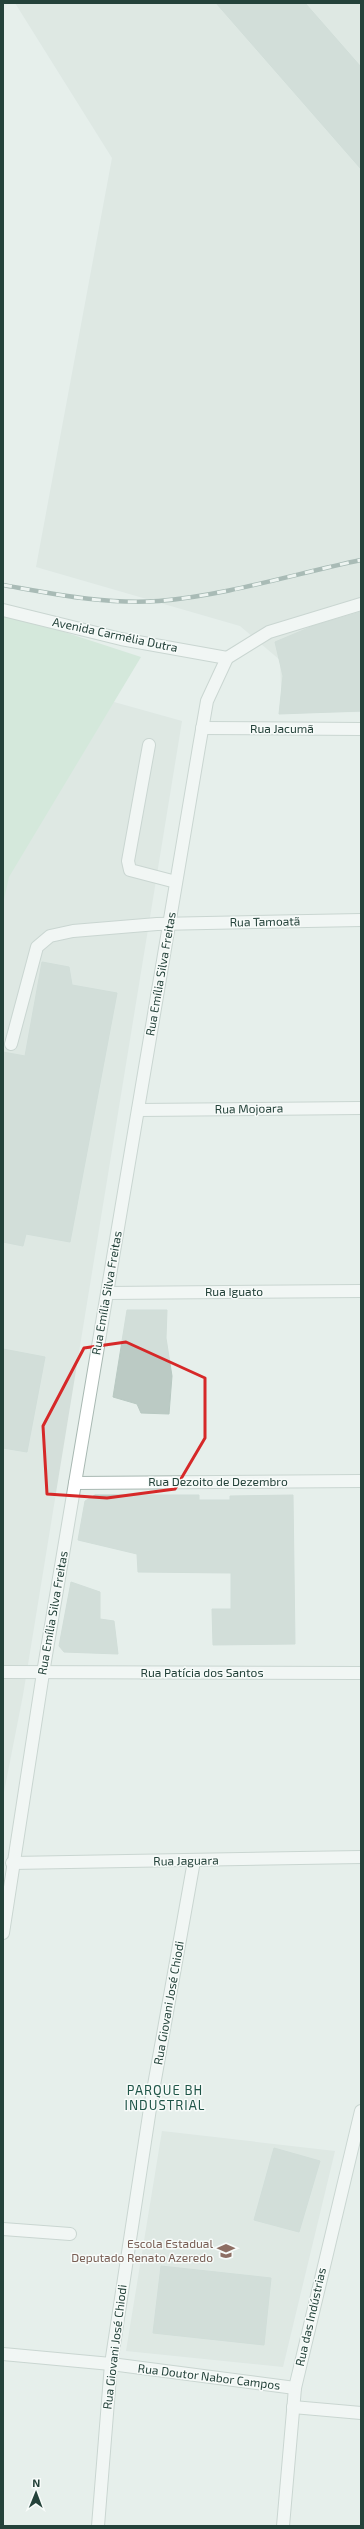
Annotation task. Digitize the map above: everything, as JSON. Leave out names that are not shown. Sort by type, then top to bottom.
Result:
[{"type":"street","points":[[227,658],[268,632],[361,604]]},
{"type":"street","name":"Avenida Carmélia Dutra","points":[[3,610],[121,639],[227,658]]},
{"type":"street","name":"Rua Emília Silva Freitas","points":[[3,1933],[12,1863],[43,1673],[202,728],[207,701],[227,658]]},
{"type":"street","name":"Rua Jacumã","points":[[202,728],[361,729]]},
{"type":"street","points":[[149,745],[128,861],[130,870],[176,882]]},
{"type":"street","name":"Rua Tamoatã","points":[[11,1044],[37,947],[50,936],[73,931],[169,924],[361,920]]},
{"type":"street","name":"Rua Mojoara","points":[[138,1110],[361,1108]]},
{"type":"street","name":"Rua Iguato","points":[[107,1293],[361,1291]]},
{"type":"street","name":"Rua Dezoito de Dezembro","points":[[75,1483],[361,1481]]},
{"type":"street","name":"Rua Patícia dos Santos","points":[[3,1672],[361,1673]]},
{"type":"street","name":"Rua Jaguara","points":[[12,1863],[361,1857]]},
{"type":"street","name":"Rua Giovani José Chiodi","points":[[98,2526],[111,2364],[151,2102],[194,1861]]},
{"type":"street","name":"Rua das Indústrias","points":[[283,2526],[295,2388],[361,2111]]},
{"type":"street","points":[[3,2229],[70,2234]]},
{"type":"street","name":"Rua Doutor Nabor Campos","points":[[3,2354],[111,2364],[295,2388]]},
{"type":"street","points":[[293,2407],[361,2413]]},
{"type":"highlighted area","points":[[126,1342],[205,1378],[205,1438],[175,1489],[107,1498],[47,1494],[43,1426],[84,1348]]},
{"type":"shaded area","points":[[15,3],[361,3],[361,712],[282,713],[280,660],[240,626],[36,567],[112,158]]},
{"type":"shaded area","points":[[3,671],[182,721],[23,1695],[3,1797]]},
{"type":"shaded area","name":"Escola Estadual Deputado Renato Azeredo","points":[[162,2131],[335,2151],[283,2367],[126,2351]]},
{"type":"green space","points":[[3,612],[141,657],[9,877],[3,904]]},
{"type":"building","points":[[216,3],[305,3],[361,67],[361,169]]},
{"type":"building","points":[[361,612],[361,711],[279,714],[283,676],[275,642],[313,626]]},
{"type":"building","points":[[42,962],[69,967],[72,985],[117,993],[70,1242],[26,1234],[23,1246],[3,1242],[3,1052],[25,1056]]},
{"type":"building","points":[[127,1310],[167,1310],[166,1338],[172,1376],[169,1414],[141,1413],[137,1404],[113,1397]]},
{"type":"building","points":[[3,1349],[45,1357],[27,1452],[3,1448]]},
{"type":"building","points":[[95,1495],[199,1495],[199,1500],[230,1500],[230,1496],[293,1495],[295,1644],[213,1645],[212,1609],[231,1609],[231,1573],[138,1572],[137,1554],[78,1540],[85,1501]]},
{"type":"building","points":[[71,1582],[100,1592],[100,1619],[114,1621],[118,1654],[64,1652],[59,1646]]},
{"type":"building","points":[[274,2148],[320,2161],[299,2232],[254,2220]]},
{"type":"building","points":[[161,2266],[271,2278],[264,2345],[153,2333]]},
{"type":"railway","points":[[3,585],[100,600],[139,602],[159,601],[236,589],[361,560]]},
{"type":"place","name":"Escola Estadual Deputado Renato Azeredo","points":[[226,2251]]},
{"type":"district","name":"PARQUE BH INDUSTRIAL","points":[[165,2098]]}]
